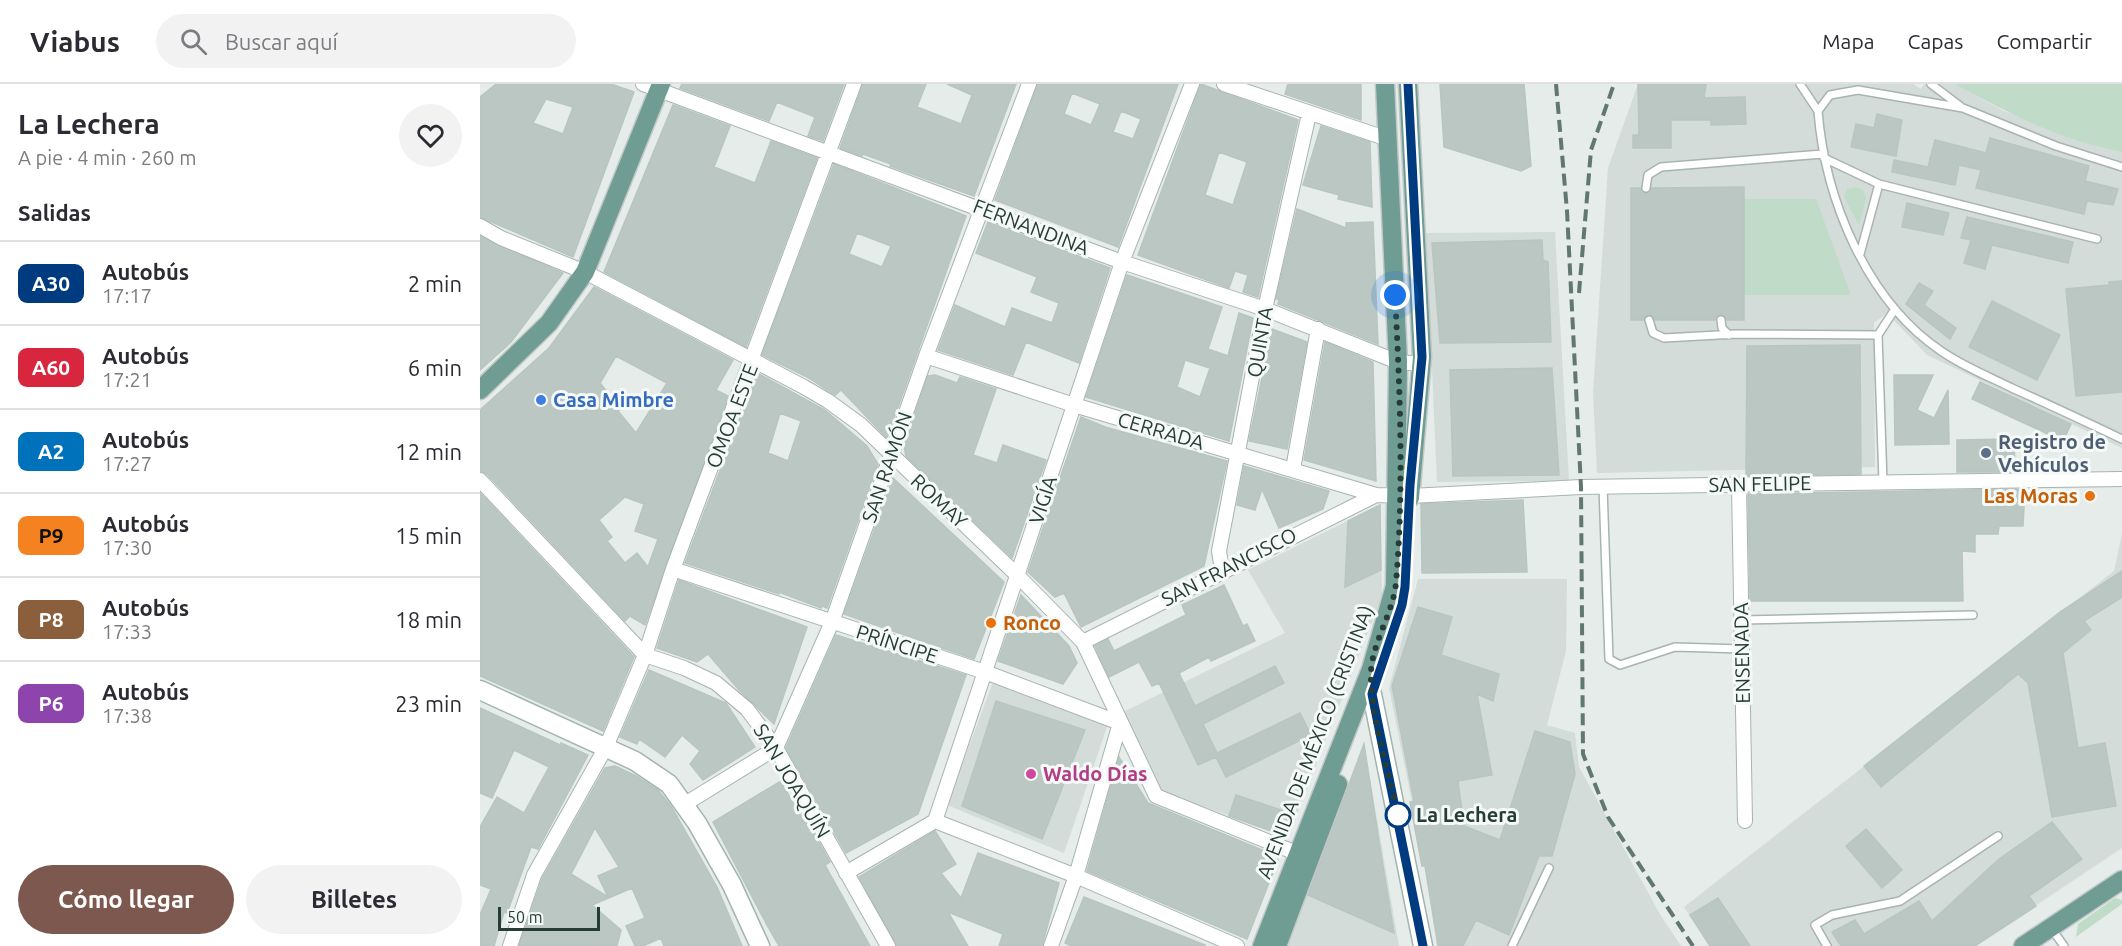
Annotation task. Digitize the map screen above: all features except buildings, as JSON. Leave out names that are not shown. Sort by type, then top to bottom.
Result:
[{"type":"main road","name":"AVENIDA DE MÉXICO (CRISTINA)","points":[[1262,946],[1304,857],[1372,694],[1402,605],[1404,496],[1385,84]]},
{"type":"main road","name":"AVENIDA DE MÉXICO (CRISTINA)","points":[[1277,946],[1304,857],[1371,669],[1395,586],[1404,496],[1422,364],[1408,84]]},
{"type":"main road","points":[[480,390],[549,322],[585,272],[654,86]]},
{"type":"main road","points":[[1371,669],[1372,694],[1423,946]]},
{"type":"main road","points":[[480,690],[606,747],[654,772],[669,784],[685,804],[732,885],[760,946]]},
{"type":"main road","points":[[2023,946],[2122,880]]},
{"type":"street","name":"OMOA ESTE","points":[[510,946],[534,875],[606,747],[645,655],[673,569],[753,361],[854,84]]},
{"type":"street","name":"SAN RAMÓN","points":[[776,748],[832,622],[926,356],[1029,84]]},
{"type":"street","name":"VIGÍA","points":[[935,821],[1122,262],[1192,84]]},
{"type":"street","points":[[1224,84],[1388,139]]},
{"type":"street","name":"FERNANDINA","points":[[654,86],[1122,262],[1265,309],[1398,362],[1422,364]]},
{"type":"street","name":"QUINTA","points":[[1222,570],[1219,551],[1265,309],[1309,114]]},
{"type":"street","name":"ROMAY","points":[[480,226],[501,238],[585,272],[837,406],[861,425],[891,457],[1018,576],[1083,642],[1156,796],[1304,857]]},
{"type":"street","points":[[1293,469],[1318,329]]},
{"type":"street","name":"CERRADA","points":[[926,356],[1074,405],[1376,495],[1404,496]]},
{"type":"street","name":"SAN FELIPE","points":[[1404,496],[1603,487],[2122,479]]},
{"type":"street","name":"SAN JOAQUÍN","points":[[480,480],[645,655],[684,668],[716,684],[747,709],[776,748],[888,946]]},
{"type":"street","name":"ENSENADA","points":[[1738,485],[1746,821]]},
{"type":"street","name":"SAN FRANCISCO","points":[[1083,642],[1222,570],[1376,495]]},
{"type":"street","name":"PRÍNCIPE","points":[[673,569],[985,672],[1120,723]]},
{"type":"street","points":[[1051,946],[1076,876],[1120,723]]},
{"type":"street","points":[[685,804],[776,748]]},
{"type":"street","points":[[846,873],[935,821],[1076,876],[1237,946]]},
{"type":"lane","points":[[1800,84],[1818,111],[1823,156],[1860,254],[1878,287],[1895,309],[1920,334],[1968,367],[2122,439]]},
{"type":"lane","points":[[1931,84],[1963,108]]},
{"type":"lane","points":[[1818,111],[1830,96],[1858,90],[1963,108],[2056,146],[2122,167]]},
{"type":"lane","points":[[1646,188],[1648,175],[1660,167],[1823,156],[1878,184],[2097,239]]},
{"type":"lane","points":[[1860,254],[1878,184]]},
{"type":"lane","points":[[1883,483],[1878,335],[1895,309]]},
{"type":"lane","points":[[1649,320],[1653,333],[1664,338],[1729,335],[1878,335]]},
{"type":"lane","points":[[1721,320],[1722,328],[1729,335]]},
{"type":"lane","points":[[1603,487],[1609,658],[1620,665],[1675,647],[1742,649]]},
{"type":"lane","points":[[1741,620],[1972,615]]},
{"type":"lane","points":[[1827,946],[1815,925],[1832,915],[1900,901],[1998,836]]},
{"type":"lane","points":[[1512,946],[1549,868]]},
{"type":"lane","points":[[2051,928],[2064,946]]},
{"type":"shaded area","points":[[1638,84],[1913,84],[1921,89],[1924,84],[1954,84],[2004,111],[2102,148],[2122,152],[2122,448],[1927,355],[1887,313],[1874,323],[1875,467],[1597,473],[1593,393],[1608,168]]},
{"type":"shaded area","points":[[1555,232],[1569,481],[1437,482],[1426,233]]},
{"type":"shaded area","points":[[1380,505],[1382,596],[1288,837],[1158,790],[1123,712],[1285,633],[1248,570]]},
{"type":"shaded area","points":[[2122,534],[2122,848],[1975,946],[1710,946],[1684,907],[2114,571]]},
{"type":"shaded area","points":[[1418,579],[1567,579],[1566,651],[1547,725],[1575,733],[1579,767],[1661,916],[1681,946],[1441,946],[1389,688]]},
{"type":"shaded area","points":[[993,682],[1108,724],[1064,853],[947,805]]},
{"type":"shaded area","points":[[1364,744],[1399,946],[1284,946]]},
{"type":"green space","points":[[1954,84],[2122,84],[2122,152],[2057,133],[2014,115]]},
{"type":"green space","points":[[1856,187],[1863,190],[1866,198],[1859,225],[1844,197],[1847,189]]},
{"type":"green space","points":[[1744,199],[1816,199],[1851,295],[1744,295]]},
{"type":"green space","points":[[2115,898],[2122,900],[2122,904],[2076,937],[2078,924]]},
{"type":"railway","points":[[1556,84],[1567,211],[1581,487],[1583,754],[1608,817],[1693,946]]},
{"type":"railway","points":[[1579,293],[1591,150],[1614,84]]},
{"type":"bus line","name":"A30","points":[[1408,84],[1422,357],[1410,485],[1405,587],[1402,605],[1372,694],[1423,946]]},
{"type":"place","name":"Casa Mimbre","points":[[541,400]]},
{"type":"place","name":"Registro de Vehículos","points":[[1986,453]]},
{"type":"place","name":"Las Moras","points":[[2090,496]]},
{"type":"place","name":"Ronco","points":[[991,623]]},
{"type":"place","name":"Waldo Días","points":[[1031,774]]},
{"type":"place","name":"La Lechera","points":[[1398,815]]},
{"type":"route","points":[[1395,295],[1398,362],[1397,561],[1392,605],[1371,669],[1372,694],[1398,817],[1398,815]]}]
